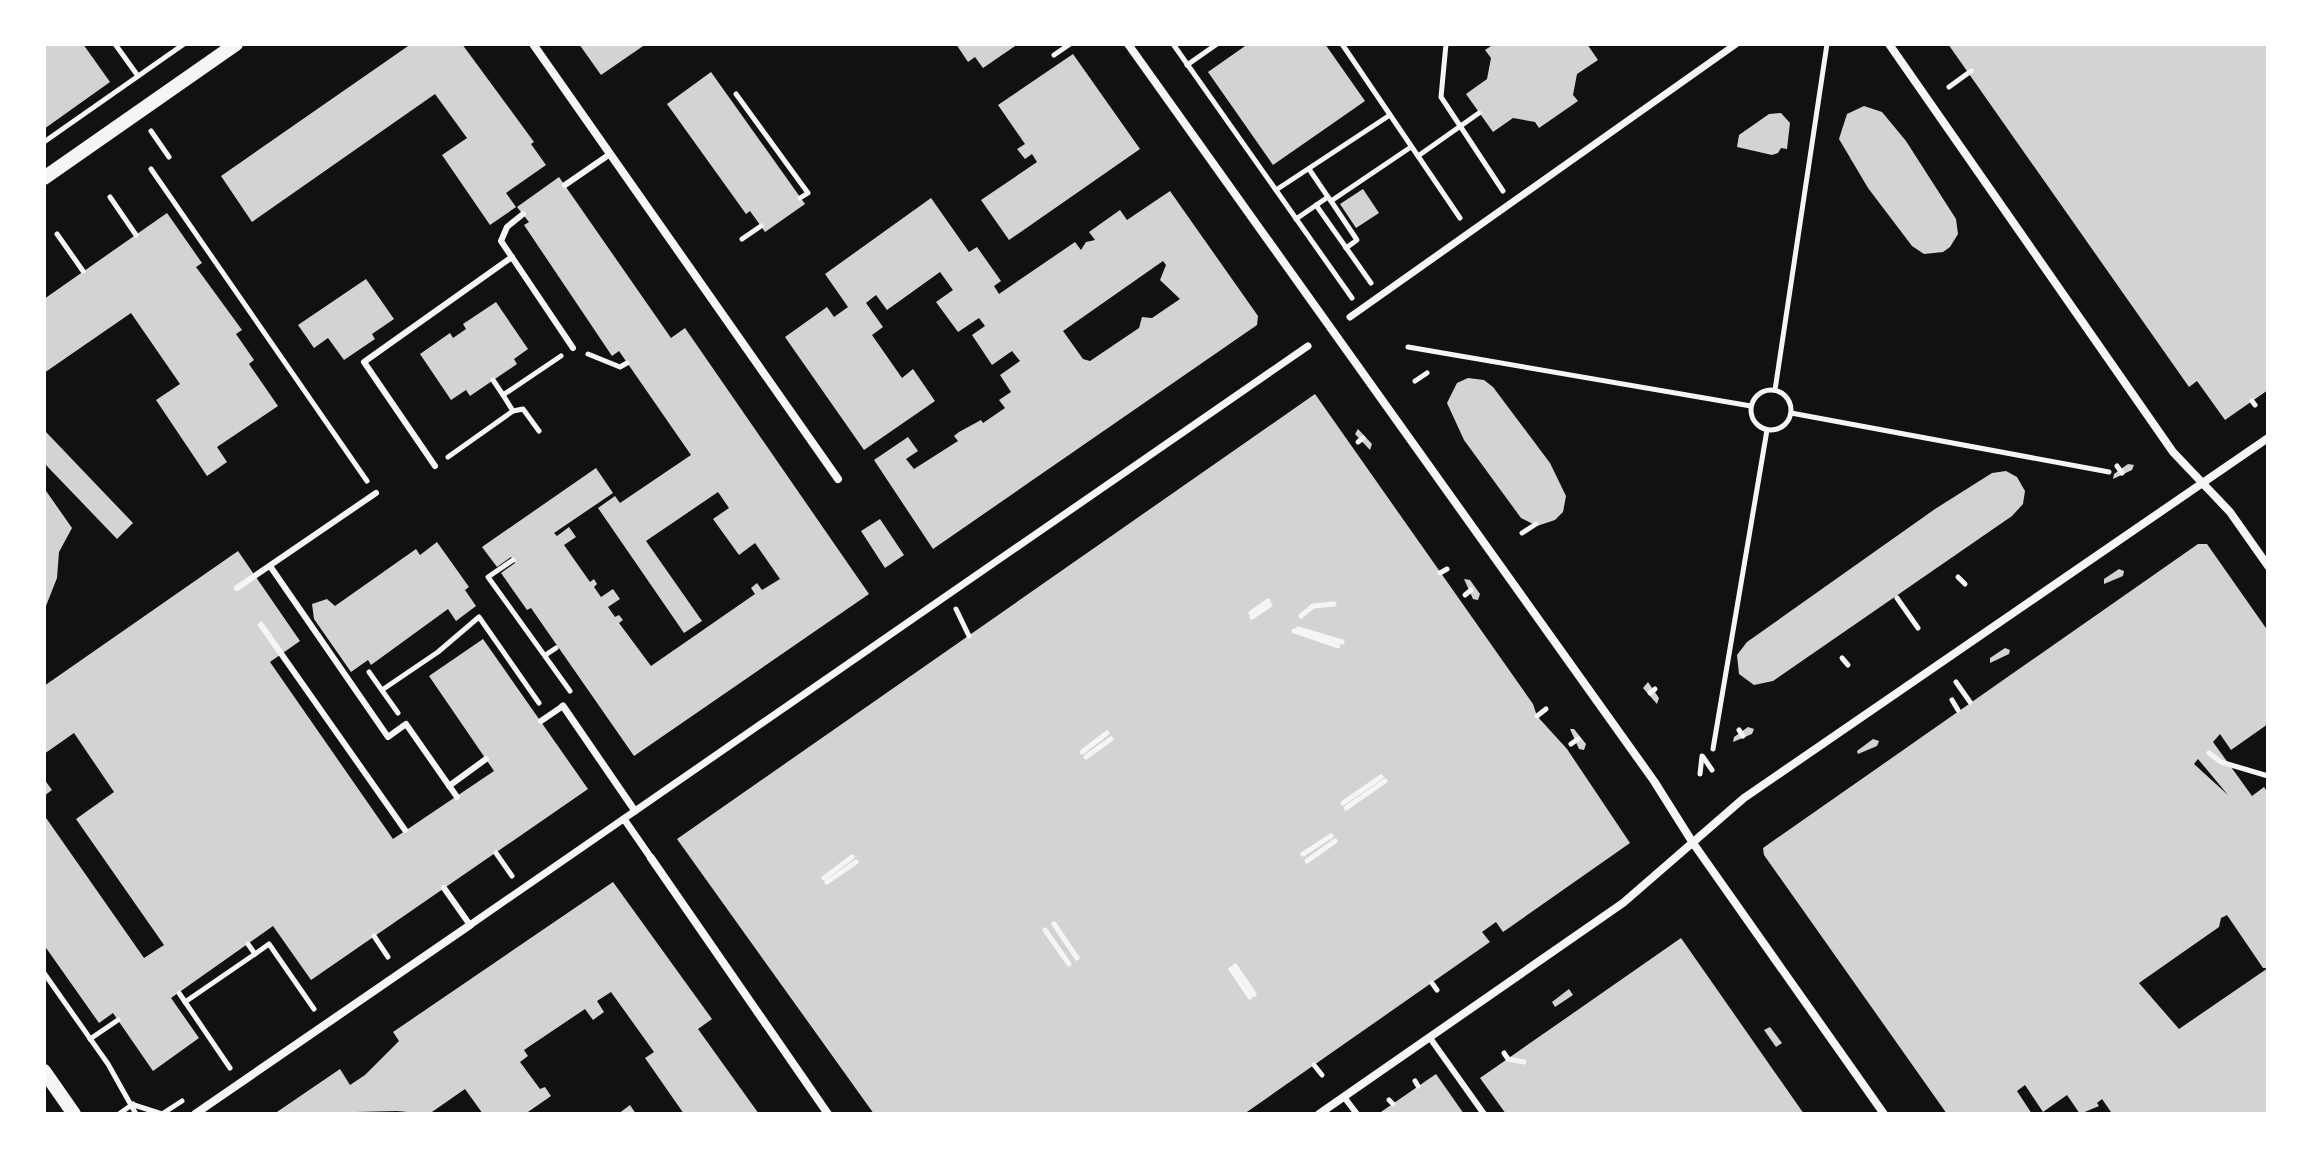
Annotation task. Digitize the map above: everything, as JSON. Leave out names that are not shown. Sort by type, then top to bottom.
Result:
[{"type":"street","points":[[44,178],[236,44]]},
{"type":"street","points":[[533,44],[838,479]]},
{"type":"street","points":[[1128,44],[1654,781],[1693,843],[1884,1114]]},
{"type":"street","points":[[1350,317],[1736,44]]},
{"type":"street","points":[[1889,44],[2173,452],[2230,512],[2268,566]]},
{"type":"street","points":[[195,1114],[1308,346]]},
{"type":"street","points":[[1319,1114],[1623,903],[1754,791],[2201,481],[2268,438]]},
{"type":"street","points":[[563,706],[635,811]]},
{"type":"street","points":[[624,819],[828,1114]]},
{"type":"street","points":[[44,1071],[74,1114]]},
{"type":"lane","points":[[565,185],[610,154]]},
{"type":"lane","points":[[523,214],[507,227],[501,241],[573,348]]},
{"type":"lane","points":[[435,466],[364,362],[512,257]]},
{"type":"lane","points":[[237,588],[376,493]]},
{"type":"lane","points":[[270,566],[388,737],[406,724],[457,797]]},
{"type":"lane","points":[[261,625],[405,830]]},
{"type":"lane","points":[[541,721],[563,706]]},
{"type":"lane","points":[[449,786],[486,759]]},
{"type":"lane","points":[[444,888],[470,925]]},
{"type":"lane","points":[[1430,1038],[1484,1114]]},
{"type":"lane","points":[[1344,1097],[1357,1114]]},
{"type":"path","points":[[115,44],[138,76]]},
{"type":"path","points":[[44,142],[184,44]]},
{"type":"path","points":[[1054,55],[1070,44]]},
{"type":"path","points":[[1173,44],[1360,309]]},
{"type":"path","points":[[1187,65],[1217,44]]},
{"type":"path","points":[[1342,44],[1469,232]]},
{"type":"path","points":[[1446,44],[1441,97],[1511,203]]},
{"type":"path","points":[[1775,390],[1827,44]]},
{"type":"path","points":[[1949,87],[1971,71]]},
{"type":"path","points":[[736,94],[808,193],[800,198]]},
{"type":"path","points":[[1418,156],[1479,113]]},
{"type":"path","points":[[1276,190],[1390,115]]},
{"type":"path","points":[[151,131],[169,157]]},
{"type":"path","points":[[1296,219],[1411,147]]},
{"type":"path","points":[[151,169],[376,493]]},
{"type":"path","points":[[1309,169],[1344,215],[1357,240],[1346,248]]},
{"type":"path","points":[[110,197],[136,235]]},
{"type":"path","points":[[1316,205],[1380,295]]},
{"type":"path","points":[[742,239],[761,226]]},
{"type":"path","points":[[57,234],[83,271]]},
{"type":"path","points":[[1408,347],[1751,406]]},
{"type":"path","points":[[503,395],[573,348],[620,367],[627,363]]},
{"type":"path","points":[[1415,381],[1427,373]]},
{"type":"path","points":[[493,380],[513,411]]},
{"type":"path","points":[[1775,390],[1786,395],[1791,413],[1786,425],[1767,430],[1756,424],[1751,406],[1758,394],[1775,390]]},
{"type":"path","points":[[435,466],[513,411],[523,409],[539,431]]},
{"type":"path","points":[[1791,413],[2109,472]]},
{"type":"path","points":[[1713,749],[1767,430]]},
{"type":"path","points":[[2117,466],[2122,473]]},
{"type":"path","points":[[1522,533],[1536,524]]},
{"type":"path","points":[[513,560],[488,577],[571,690]]},
{"type":"path","points":[[1440,573],[1447,569]]},
{"type":"path","points":[[1958,577],[1965,584]]},
{"type":"path","points":[[1465,595],[1471,590]]},
{"type":"path","points":[[949,593],[969,636]]},
{"type":"path","points":[[1897,598],[1918,628]]},
{"type":"path","points":[[1252,615],[1269,603]]},
{"type":"path","points":[[1301,616],[1313,606],[1334,604]]},
{"type":"path","points":[[382,690],[438,652],[479,617],[541,706]]},
{"type":"path","points":[[1296,630],[1340,644]]},
{"type":"path","points":[[547,654],[556,648]]},
{"type":"path","points":[[1842,658],[1848,665]]},
{"type":"path","points":[[369,672],[406,724]]},
{"type":"path","points":[[1956,682],[1970,702]]},
{"type":"path","points":[[1952,700],[1958,710]]},
{"type":"path","points":[[1537,716],[1546,709]]},
{"type":"path","points":[[1084,754],[1109,736]]},
{"type":"path","points":[[1571,744],[1578,739]]},
{"type":"path","points":[[2209,753],[2221,762],[2268,776]]},
{"type":"path","points":[[1700,774],[1702,756],[1712,770]]},
{"type":"path","points":[[1344,806],[1383,779]]},
{"type":"path","points":[[1305,858],[1333,838]]},
{"type":"path","points":[[496,853],[522,890]]},
{"type":"path","points":[[825,880],[854,860]]},
{"type":"path","points":[[1054,924],[1077,958]]},
{"type":"path","points":[[1045,930],[1069,964]]},
{"type":"path","points":[[374,936],[388,957]]},
{"type":"path","points":[[248,944],[255,954]]},
{"type":"path","points":[[185,1002],[269,944],[314,1009]]},
{"type":"path","points":[[1233,967],[1252,996]]},
{"type":"path","points":[[44,973],[133,1104],[136,1114]]},
{"type":"path","points":[[1432,983],[1437,990]]},
{"type":"path","points":[[179,993],[230,1068]]},
{"type":"path","points":[[90,1039],[118,1020]]},
{"type":"path","points":[[1504,1053],[1508,1059],[1524,1062]]},
{"type":"path","points":[[1314,1065],[1322,1075]]},
{"type":"path","points":[[119,1114],[133,1104]]},
{"type":"building","points":[[44,44],[83,44],[110,82],[44,129]]},
{"type":"building","points":[[411,44],[462,44],[534,142],[531,144],[546,165],[506,193],[516,207],[490,225],[442,155],[467,138],[435,94],[252,222],[221,176]]},
{"type":"building","points":[[579,44],[646,44],[601,75]]},
{"type":"building","points":[[956,44],[1018,44],[983,68],[975,57],[968,62]]},
{"type":"building","points":[[1248,44],[1325,44],[1365,101],[1273,165],[1208,72]]},
{"type":"building","points":[[1494,44],[1587,44],[1598,60],[1577,74],[1573,95],[1578,101],[1539,128],[1535,122],[1513,118],[1493,132],[1466,94],[1487,79],[1491,58],[1485,50]]},
{"type":"building","points":[[1948,44],[2268,44],[2268,390],[2225,420],[2197,381],[2189,387]]},
{"type":"building","points":[[1073,54],[1140,149],[1009,240],[981,200],[1037,162],[1032,154],[1025,159],[1017,149],[1025,144],[998,105]]},
{"type":"building","points":[[711,72],[805,204],[765,232],[750,211],[746,214],[667,104]]},
{"type":"building","points":[[1864,106],[1882,112],[1906,141],[1956,219],[1958,234],[1943,252],[1924,254],[1912,246],[1868,188],[1839,139],[1847,114]]},
{"type":"building","points":[[1781,113],[1790,123],[1787,149],[1781,148],[1772,155],[1737,147],[1739,135],[1769,114]]},
{"type":"building","points":[[559,177],[671,338],[685,328],[869,594],[634,756],[531,608],[527,610],[501,573],[515,563],[511,557],[497,567],[482,547],[596,468],[613,493],[554,533],[557,536],[569,527],[576,537],[564,545],[590,582],[594,579],[597,584],[594,587],[601,597],[613,589],[620,599],[608,607],[615,617],[619,615],[623,620],[619,623],[651,666],[755,594],[751,588],[757,583],[762,590],[780,579],[755,543],[739,555],[713,519],[729,508],[718,492],[646,541],[702,621],[684,633],[598,508],[615,496],[620,503],[691,455],[619,351],[612,356],[524,225],[529,222],[517,207]]},
{"type":"building","points":[[1363,189],[1379,213],[1356,228],[1340,204]]},
{"type":"building","points":[[1170,191],[1258,316],[1257,325],[933,549],[874,460],[908,437],[918,451],[906,459],[914,469],[958,441],[954,436],[959,432],[981,420],[983,423],[1005,408],[999,400],[1011,392],[1000,375],[1020,361],[1012,351],[992,365],[972,335],[985,326],[979,318],[958,332],[936,302],[953,290],[940,272],[887,310],[876,295],[866,303],[883,327],[872,335],[902,378],[913,369],[935,401],[864,450],[785,337],[827,307],[834,317],[848,307],[825,274],[931,198],[969,252],[977,247],[1001,281],[994,286],[999,294],[1075,242],[1081,250],[1086,242],[1095,240],[1089,232],[1120,210],[1127,220]],"holes":[[[1163,261],[1166,265],[1160,280],[1180,299],[1152,318],[1142,317],[1139,328],[1090,361],[1083,359],[1063,331]]]},
{"type":"building","points":[[167,213],[202,263],[196,267],[242,330],[236,334],[254,360],[249,364],[278,406],[217,447],[227,462],[207,476],[156,400],[180,384],[131,313],[44,373],[44,299]]},
{"type":"building","points":[[366,279],[394,319],[372,334],[375,339],[344,360],[328,338],[314,348],[298,325]]},
{"type":"building","points":[[496,302],[528,349],[514,359],[517,364],[470,396],[466,390],[451,400],[420,354],[450,333],[453,338],[466,329],[463,324]]},
{"type":"building","points":[[1468,378],[1484,380],[1493,387],[1550,463],[1566,496],[1563,512],[1555,520],[1537,526],[1521,518],[1464,440],[1447,403],[1457,383]]},
{"type":"building","points":[[1315,394],[1533,704],[1537,716],[1567,749],[1630,843],[1503,932],[1496,922],[1482,932],[1490,942],[1244,1114],[874,1114],[677,839]]},
{"type":"building","points":[[1358,429],[1372,444],[1370,450],[1355,434]]},
{"type":"building","points":[[46,432],[133,523],[117,539],[44,463]]},
{"type":"building","points":[[2128,464],[2134,465],[2132,470],[2113,479],[2114,474]]},
{"type":"building","points":[[2006,471],[2017,477],[2025,491],[2023,504],[2012,516],[1773,681],[1754,685],[1739,674],[1737,655],[1747,642],[1935,509],[1992,473]]},
{"type":"building","points":[[44,488],[72,528],[59,552],[57,578],[44,611]]},
{"type":"building","points":[[880,519],[904,555],[885,568],[861,531]]},
{"type":"building","points":[[437,542],[469,587],[465,590],[476,606],[456,621],[448,609],[371,665],[368,660],[351,672],[314,619],[312,604],[327,599],[335,606],[416,549],[420,555]]},
{"type":"building","points":[[2198,544],[2207,544],[2268,631],[2268,724],[2231,750],[2220,734],[2213,742],[2252,796],[2264,787],[2268,793],[2268,968],[2268,1114],[2107,1114],[2111,1112],[2102,1099],[2097,1103],[2099,1106],[2080,1114],[2067,1095],[2043,1112],[2025,1085],[2017,1091],[2032,1114],[1947,1114],[1764,855],[1763,848]],"holes":[[[2198,759],[2228,795],[2194,764]],[[2227,915],[2263,968],[2268,968],[2179,1029],[2139,983],[2219,927],[2221,918]]]},
{"type":"building","points":[[238,551],[300,641],[270,662],[393,839],[494,771],[429,676],[483,639],[588,789],[311,980],[273,926],[171,998],[199,1038],[153,1071],[113,1013],[99,1023],[44,945],[44,815],[144,958],[164,945],[76,819],[114,792],[74,733],[44,754],[44,686]]},
{"type":"building","points":[[2119,569],[2124,571],[2123,576],[2104,584],[2104,579]]},
{"type":"building","points":[[1464,579],[1470,580],[1480,594],[1478,600],[1473,599]]},
{"type":"building","points":[[2005,648],[2010,650],[2009,654],[1990,663],[1990,658]]},
{"type":"building","points":[[1648,682],[1659,698],[1657,704],[1643,688]]},
{"type":"building","points":[[1748,727],[1754,729],[1752,734],[1733,742],[1734,737]]},
{"type":"building","points":[[1570,729],[1574,729],[1586,744],[1584,750],[1579,749]]},
{"type":"building","points":[[1873,739],[1879,741],[1877,746],[1858,754],[1857,751]]},
{"type":"building","points":[[44,779],[52,790],[44,796]]},
{"type":"building","points":[[613,882],[712,1019],[698,1029],[759,1114],[684,1114],[645,1058],[654,1052],[611,992],[597,1001],[604,1012],[593,1020],[585,1009],[524,1050],[528,1056],[520,1062],[540,1089],[545,1087],[551,1096],[525,1114],[483,1114],[465,1089],[429,1114],[397,1111],[274,1114],[340,1069],[350,1085],[365,1075],[399,1041],[393,1032]]},
{"type":"building","points":[[1681,938],[1804,1114],[1506,1114],[1480,1078]]},
{"type":"building","points":[[1569,989],[1573,995],[1555,1007],[1552,1002]]},
{"type":"building","points":[[1770,1027],[1782,1043],[1776,1047],[1764,1030]]},
{"type":"building","points":[[1436,1074],[1464,1114],[1378,1114]]},
{"type":"building","points":[[630,1105],[636,1114],[618,1114]]}]
